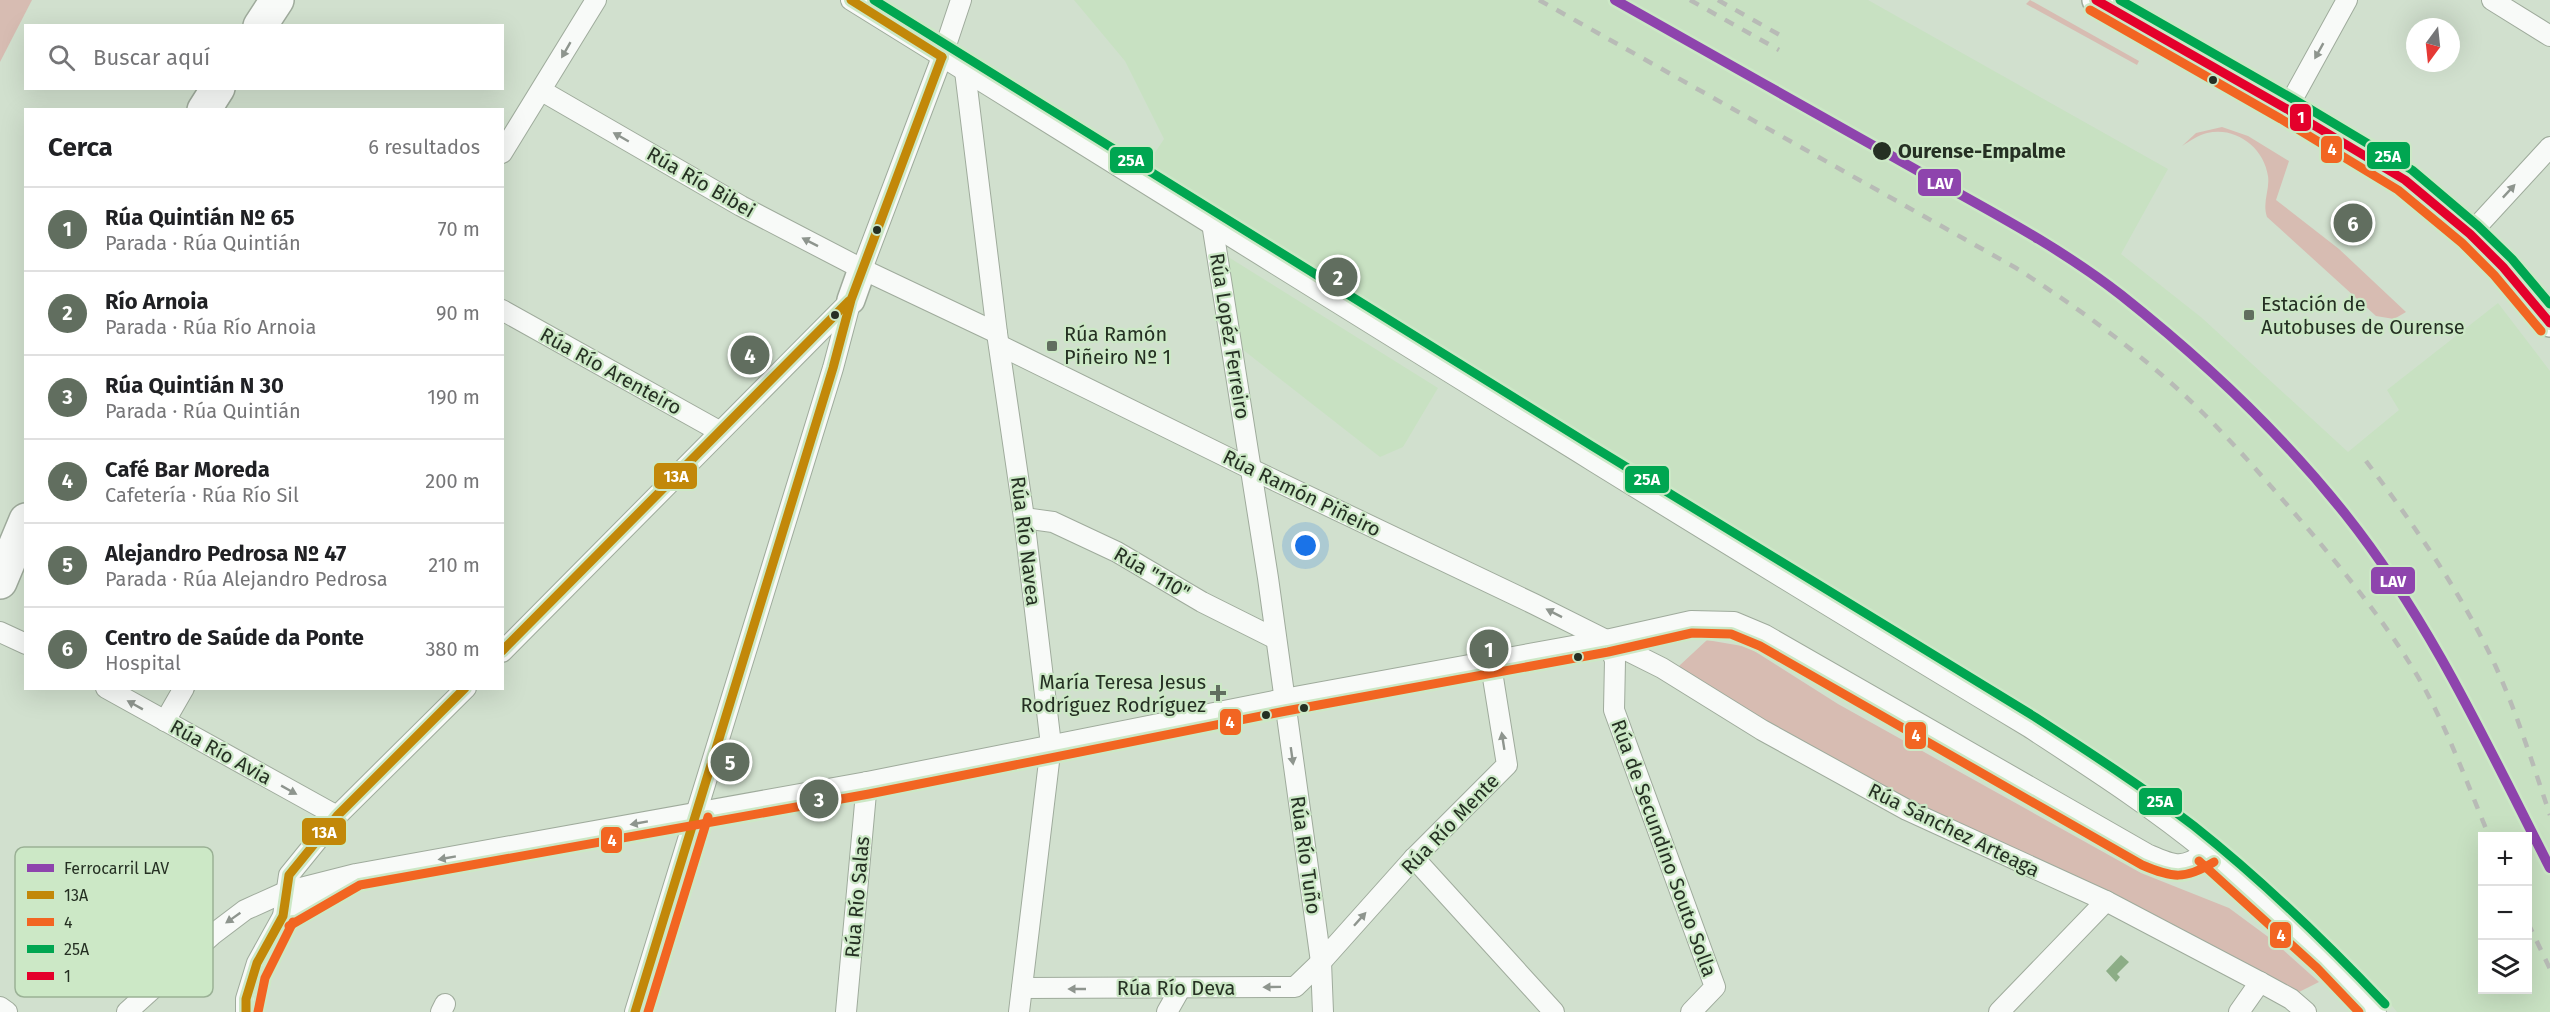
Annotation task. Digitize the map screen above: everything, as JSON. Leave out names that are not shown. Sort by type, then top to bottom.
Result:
[{"type":"highway","points":[[261,24],[277,0]]},
{"type":"highway","points":[[205,108],[217,90]]},
{"type":"highway","points":[[0,582],[24,525]]},
{"type":"main road","points":[[2096,0],[2287,109],[2405,180],[2470,234],[2518,284],[2550,323]]},
{"type":"main road","points":[[850,300],[862,269]]},
{"type":"street","points":[[504,150],[596,0]]},
{"type":"street","points":[[851,0],[2100,773],[2207,852],[2325,959],[2376,1012]]},
{"type":"street","points":[[862,269],[942,57],[961,0]]},
{"type":"street","points":[[2287,109],[2347,0]]},
{"type":"street","points":[[2492,0],[2550,36]]},
{"type":"street","name":"Rúa Río Navea","points":[[964,71],[998,339],[1024,518],[1051,745],[1019,1012]]},
{"type":"street","name":"Rúa Río Bibei","points":[[542,91],[741,206],[998,339]]},
{"type":"street","points":[[2470,234],[2550,147]]},
{"type":"street","name":"Rúa Lopéz Ferreiro","points":[[1212,223],[1284,699]]},
{"type":"street","points":[[504,650],[850,300]]},
{"type":"street","points":[[634,1012],[836,356],[850,300]]},
{"type":"street","name":"Rúa Río Arenteiro","points":[[504,311],[719,431]]},
{"type":"street","name":"Rúa Ramón Piñeiro","points":[[998,339],[1251,469],[1606,640]]},
{"type":"street","points":[[810,340],[836,356]]},
{"type":"street","name":"Rúa \"110\"","points":[[1024,518],[1053,522],[1117,552],[1202,602],[1276,639]]},
{"type":"street","points":[[213,935],[245,910],[285,892],[356,874],[867,782],[1490,659],[1606,640],[1691,621],[1734,622],[1765,635],[2147,854],[2184,865],[2207,852]]},
{"type":"street","points":[[0,632],[24,643]]},
{"type":"street","name":"Rúa Sánchez Arteaga","points":[[1606,640],[1662,668],[1762,730],[1907,810],[2106,901],[2291,999],[2306,1012]]},
{"type":"street","name":"Rúa de Secundino Souto Solla","points":[[1606,640],[1615,660],[1614,710],[1715,987],[1691,1012]]},
{"type":"street","name":"Rúa Río Mente","points":[[1321,962],[1414,858],[1507,765],[1490,659]]},
{"type":"street","name":"Rúa Río Avia","points":[[110,690],[337,816]]},
{"type":"street","points":[[165,721],[183,690]]},
{"type":"street","points":[[246,1012],[246,999],[257,963],[283,916],[289,875],[337,816],[464,690]]},
{"type":"street","name":"Rúa Río Tuño","points":[[1284,699],[1321,962],[1323,1012]]},
{"type":"street","name":"Rúa Río Salas","points":[[846,1012],[867,782]]},
{"type":"street","points":[[1414,858],[1554,1012]]},
{"type":"street","points":[[283,916],[356,874]]},
{"type":"street","points":[[1999,1012],[2106,901]]},
{"type":"street","name":"Rúa Río Deva","points":[[1022,988],[1295,987],[1321,962]]},
{"type":"street","points":[[2239,1012],[2260,982]]},
{"type":"street","points":[[1167,1012],[1180,989]]},
{"type":"street","points":[[127,1012],[144,997]]},
{"type":"street","points":[[0,1007],[7,1012]]},
{"type":"shaded area","points":[[0,0],[32,0],[0,62]]},
{"type":"shaded area","points":[[1074,0],[1868,0],[2168,169],[2121,254],[2202,318],[2348,452],[2399,410],[2387,390],[2498,303],[2550,371],[2550,1012],[2397,1012],[2389,1002],[2195,824],[2049,725],[1145,161],[1152,157],[1164,139],[1125,61]]},
{"type":"shaded area","points":[[2030,0],[2139,61],[2137,65],[2026,4]]},
{"type":"shaded area","points":[[2222,127],[2248,136],[2289,161],[2276,200],[2339,249],[2406,312],[2394,319],[2376,316],[2267,217],[2265,206],[2268,176],[2261,156],[2246,141],[2238,136],[2217,132],[2200,135],[2182,146],[2196,133]]},
{"type":"shaded area","points":[[1225,255],[1438,388],[1403,447],[1380,457],[1228,338]]},
{"type":"shaded area","points":[[1707,640],[1748,647],[1838,704],[2141,873],[2229,908],[2271,939],[2319,982],[2297,993],[1867,782],[1706,689],[1679,666]]},
{"type":"shaded area","points":[[2121,955],[2129,962],[2117,974],[2120,977],[2116,982],[2106,971]]},
{"type":"railway","points":[[1539,0],[2016,268],[2066,301],[2138,355],[2184,394],[2232,443],[2325,549],[2386,628],[2414,669],[2435,709],[2487,832]]},
{"type":"railway","points":[[1690,0],[1779,50]]},
{"type":"railway","points":[[1718,0],[1785,38]]},
{"type":"railway","points":[[2366,461],[2436,560],[2482,638],[2510,702],[2550,815]]},
{"type":"railway","points":[[2532,931],[2550,969]]},
{"type":"rail line","name":"LAV","points":[[1615,0],[2046,243],[2097,277],[2182,345],[2268,426],[2295,455],[2377,556],[2405,598],[2457,686],[2550,868]]},
{"type":"transit line","name":"13A","points":[[851,0],[942,57]]},
{"type":"transit line","name":"25A","points":[[874,0],[1592,446],[2035,717],[2096,757],[2194,826],[2244,868],[2316,934],[2385,1004]]},
{"type":"transit line","name":"1","points":[[2096,0],[2287,109],[2405,180],[2470,234],[2503,267],[2550,323]]},
{"type":"transit line","name":"25A","points":[[2120,0],[2412,170],[2478,226],[2512,259],[2550,304]]},
{"type":"transit line","name":"4","points":[[2090,10],[2281,119],[2398,190],[2462,243],[2494,275],[2541,331]]},
{"type":"transit line","name":"13A","points":[[635,1012],[833,368],[851,300],[942,57]]},
{"type":"transit line","name":"13A","points":[[504,649],[849,301]]},
{"type":"transit line","name":"4","points":[[289,926],[360,885],[869,794],[1286,711],[1608,652],[1692,633],[1731,634],[1760,646],[2142,865],[2162,873],[2178,875],[2195,872],[2214,862]]},
{"type":"transit line","name":"13A","points":[[246,1012],[246,999],[257,963],[283,916],[289,875],[337,816],[463,690]]},
{"type":"transit line","name":"4","points":[[648,1012],[708,817]]},
{"type":"transit line","name":"4","points":[[2199,861],[2317,968],[2359,1012]]},
{"type":"transit line","name":"4","points":[[258,1012],[265,978],[293,922]]},
{"type":"place","name":"Ourense-Empalme","points":[[1882,151]]},
{"type":"place","name":"Centro de Saúde da Ponte","points":[[2353,223]]},
{"type":"place","name":"Río Arnoia","points":[[1338,277]]},
{"type":"place","name":"Estación de Autobuses de Ourense","points":[[2249,315]]},
{"type":"place","name":"Rúa Ramón Piñeiro Nº 1","points":[[1052,346]]},
{"type":"place","name":"Café Bar Moreda","points":[[750,355]]},
{"type":"place","name":"Rúa Quintián Nº 65","points":[[1489,649]]},
{"type":"place","name":"María Teresa Jesus Rodríguez Rodríguez","points":[[1218,693]]},
{"type":"place","name":"Alejandro Pedrosa Nº 47","points":[[730,762]]},
{"type":"place","name":"Rúa Quintián N 30","points":[[819,799]]}]
